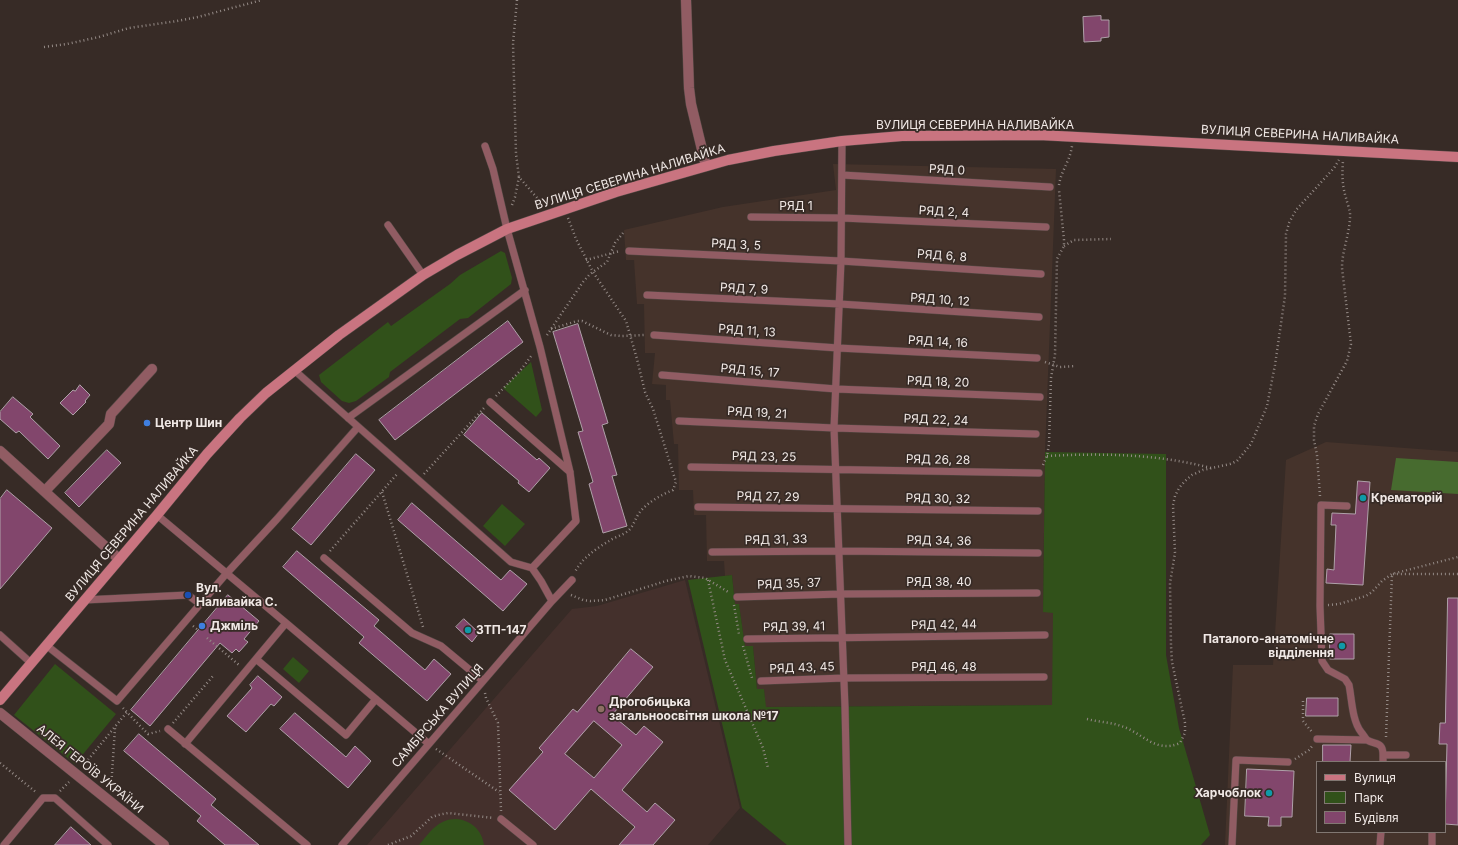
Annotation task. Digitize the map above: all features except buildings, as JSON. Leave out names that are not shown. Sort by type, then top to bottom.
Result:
[{"type":"street","points":[[686,0],[689,88],[706,166]]},
{"type":"street","name":"ВУЛИЦЯ СЕВЕРИНА НАЛИВАЙКА","points":[[2,694],[32,663],[207,454],[240,418],[266,393],[339,335],[423,275],[457,255],[507,229],[616,192],[706,166],[774,150],[842,141],[902,136],[1040,135],[1458,157]]},
{"type":"street","points":[[45,491],[109,424],[111,414],[152,369]]},
{"type":"street","points":[[0,451],[119,559]]},
{"type":"street","name":"АЛЕЯ ГЕРОЇВ УКРАЇНИ","points":[[0,713],[164,845]]},
{"type":"lane","points":[[842,141],[842,261],[834,428],[844,678],[848,845]]},
{"type":"lane","points":[[485,146],[494,169],[507,229],[540,347],[570,472],[576,521],[532,568]]},
{"type":"lane","name":"РЯД 0","points":[[842,175],[1050,187]]},
{"type":"lane","name":"РЯД 1","points":[[751,217],[842,218]]},
{"type":"lane","name":"РЯД 2, 4","points":[[842,218],[1046,228]]},
{"type":"lane","points":[[388,224],[423,275]]},
{"type":"lane","name":"РЯД 3, 5","points":[[629,251],[842,261]]},
{"type":"lane","name":"РЯД 6, 8","points":[[842,261],[1041,274]]},
{"type":"lane","points":[[348,418],[525,290]]},
{"type":"lane","name":"РЯД 7, 9","points":[[648,295],[840,304]]},
{"type":"lane","name":"РЯД 10, 12","points":[[840,304],[1039,317]]},
{"type":"lane","name":"РЯД 11, 13","points":[[654,335],[838,348]]},
{"type":"lane","name":"РЯД 14, 16","points":[[838,348],[1037,358]]},
{"type":"lane","points":[[294,370],[511,562],[532,568],[552,601]]},
{"type":"lane","name":"РЯД 15, 17","points":[[662,375],[836,389]]},
{"type":"lane","name":"РЯД 18, 20","points":[[836,389],[1040,397]]},
{"type":"lane","points":[[490,402],[570,472]]},
{"type":"lane","name":"РЯД 19, 21","points":[[679,421],[834,428]]},
{"type":"lane","points":[[46,645],[117,702],[226,574],[358,427]]},
{"type":"lane","name":"РЯД 22, 24","points":[[834,428],[1036,434]]},
{"type":"lane","name":"РЯД 23, 25","points":[[691,467],[836,469]]},
{"type":"lane","name":"РЯД 26, 28","points":[[836,469],[1039,473]]},
{"type":"lane","points":[[1347,506],[1321,505],[1320,606],[1322,661],[1328,670],[1345,679],[1349,684],[1358,728],[1367,740]]},
{"type":"lane","name":"РЯД 27, 29","points":[[698,507],[838,509]]},
{"type":"lane","name":"РЯД 30, 32","points":[[838,509],[1038,511]]},
{"type":"lane","points":[[157,515],[429,744]]},
{"type":"lane","name":"РЯД 31, 33","points":[[712,552],[839,551]]},
{"type":"lane","name":"РЯД 34, 36","points":[[839,551],[1038,553]]},
{"type":"lane","points":[[324,558],[412,633],[441,646],[483,681]]},
{"type":"lane","name":"САМБІРСЬКА ВУЛИЦЯ","points":[[342,845],[552,601],[572,580]]},
{"type":"lane","name":"РЯД 38, 40","points":[[841,594],[1037,593]]},
{"type":"lane","name":"РЯД 35, 37","points":[[737,597],[841,594]]},
{"type":"lane","points":[[84,600],[188,595],[200,604]]},
{"type":"lane","points":[[185,744],[286,623]]},
{"type":"lane","points":[[0,635],[32,663]]},
{"type":"lane","name":"РЯД 42, 44","points":[[842,638],[1045,635]]},
{"type":"lane","name":"РЯД 39, 41","points":[[747,639],[842,638]]},
{"type":"lane","points":[[256,659],[346,735],[376,699]]},
{"type":"lane","name":"РЯД 46, 48","points":[[844,678],[1044,677]]},
{"type":"lane","name":"РЯД 43, 45","points":[[761,681],[844,678]]},
{"type":"lane","points":[[168,730],[307,845]]},
{"type":"lane","points":[[1317,739],[1367,740],[1375,742],[1383,755],[1406,755]]},
{"type":"lane","points":[[1232,845],[1236,760],[1288,762]]},
{"type":"lane","points":[[4,845],[44,798],[55,798],[108,845]]},
{"type":"lane","points":[[501,819],[533,845]]},
{"type":"lane","points":[[1380,845],[1381,833]]},
{"type":"lane","points":[[1432,833],[1432,845]]},
{"type":"path","points":[[44,48],[99,37],[129,28],[177,21],[262,0]]},
{"type":"path","points":[[504,215],[512,205],[520,177],[516,154],[513,43],[517,0]]},
{"type":"path","points":[[1064,246],[1059,187],[1060,175],[1071,153],[1073,137]]},
{"type":"path","points":[[1087,719],[1120,726],[1149,742],[1158,745],[1173,746],[1180,743],[1184,733],[1185,723],[1172,662],[1171,646],[1170,583],[1174,564],[1175,547],[1175,496],[1185,481],[1198,473],[1237,461],[1251,444],[1266,406],[1275,365],[1285,296],[1286,234],[1289,223],[1296,210],[1334,168],[1344,152]]},
{"type":"path","points":[[1321,505],[1314,440],[1314,426],[1318,414],[1347,360],[1351,344],[1342,268],[1342,257],[1350,212],[1343,187],[1342,175],[1344,152]]},
{"type":"path","points":[[520,177],[551,214]]},
{"type":"path","points":[[564,209],[576,240],[586,260],[626,321],[645,392],[676,482],[673,490],[663,494],[639,513],[628,532],[609,541],[578,565],[572,580]]},
{"type":"path","points":[[418,480],[520,371],[540,347],[583,282],[593,272],[607,262],[612,252],[614,243],[623,232]]},
{"type":"path","points":[[1039,473],[1047,456],[1049,444],[1051,378],[1055,355],[1057,259],[1064,246],[1074,240],[1111,239]]},
{"type":"path","points":[[586,260],[612,252],[629,251]]},
{"type":"path","points":[[550,330],[577,321],[582,321],[611,335],[654,335]]},
{"type":"path","points":[[1037,358],[1060,367],[1075,366]]},
{"type":"path","points":[[1047,456],[1106,454],[1150,457],[1214,468]]},
{"type":"path","points":[[324,558],[403,467]]},
{"type":"path","points":[[382,492],[426,639]]},
{"type":"path","points":[[1320,606],[1339,604],[1366,596],[1392,574],[1458,557]]},
{"type":"path","points":[[1392,574],[1458,574]]},
{"type":"path","points":[[1383,755],[1385,743],[1392,574]]},
{"type":"path","points":[[562,590],[584,600],[597,601],[685,576],[702,577],[737,597]]},
{"type":"path","points":[[708,580],[725,660],[762,748],[768,768]]},
{"type":"path","points":[[208,638],[246,671]]},
{"type":"path","points":[[117,702],[148,734],[168,730],[213,676]]},
{"type":"path","points":[[388,845],[411,836],[438,814],[448,813],[501,819],[498,723],[486,698],[483,681]]},
{"type":"path","points":[[1288,762],[1300,757],[1310,750],[1317,739],[1303,721],[1303,701]]},
{"type":"path","points":[[55,798],[116,728],[127,712]]},
{"type":"path","points":[[110,802],[116,728]]},
{"type":"path","points":[[429,744],[500,793]]},
{"type":"path","points":[[0,763],[44,798]]},
{"type":"shaded area","points":[[833,164],[1056,169],[1045,452],[1043,612],[1053,612],[1053,705],[765,707],[764,689],[757,689],[753,647],[745,647],[739,605],[735,605],[732,575],[725,576],[724,561],[707,561],[706,515],[694,515],[693,490],[679,490],[678,444],[674,444],[670,400],[666,400],[666,385],[652,384],[655,353],[645,353],[644,304],[637,304],[634,260],[626,260],[624,230],[723,207],[836,190]]},
{"type":"shaded area","points":[[1326,442],[1458,452],[1458,845],[1225,845],[1233,665],[1273,665],[1286,460]]},
{"type":"shaded area","name":"Дрогобицька загальноосвітня школа №17","points":[[685,580],[740,808],[708,845],[367,845],[572,609],[597,606]]},
{"type":"green space","points":[[501,251],[505,253],[512,278],[511,284],[468,318],[460,319],[390,372],[389,377],[356,401],[349,403],[342,401],[321,382],[319,375],[388,322],[391,326],[450,284],[460,275]]},
{"type":"green space","points":[[531,362],[542,410],[536,417],[503,388]]},
{"type":"green space","points":[[1045,452],[1166,454],[1166,655],[1179,728],[1210,835],[1201,845],[787,845],[742,808],[688,580],[732,575],[735,604],[739,604],[745,646],[753,646],[757,689],[764,689],[766,707],[1052,705],[1053,613],[1043,612]]},
{"type":"green space","points":[[1396,458],[1458,462],[1458,494],[1391,490]]},
{"type":"green space","points":[[502,504],[525,524],[505,546],[483,526]]},
{"type":"green space","points":[[293,657],[309,671],[299,683],[283,669]]},
{"type":"green space","points":[[55,664],[116,714],[75,764],[14,715]]},
{"type":"green space","points":[[456,819],[466,821],[475,827],[481,835],[484,845],[419,845],[439,824],[444,821]]},
{"type":"place","name":"Центр Шин","points":[[147,423]]},
{"type":"place","name":"Крематорій","points":[[1363,498]]},
{"type":"place","name":"Вул. Наливайка С.","points":[[188,595]]},
{"type":"place","name":"Джміль","points":[[202,626]]},
{"type":"place","name":"ЗТП-147","points":[[468,630]]},
{"type":"place","name":"Паталого-анатомічне відділення","points":[[1342,646]]},
{"type":"place","name":"Дрогобицька загальноосвітня школа №17","points":[[601,709]]},
{"type":"place","name":"Харчоблок","points":[[1269,793]]}]
